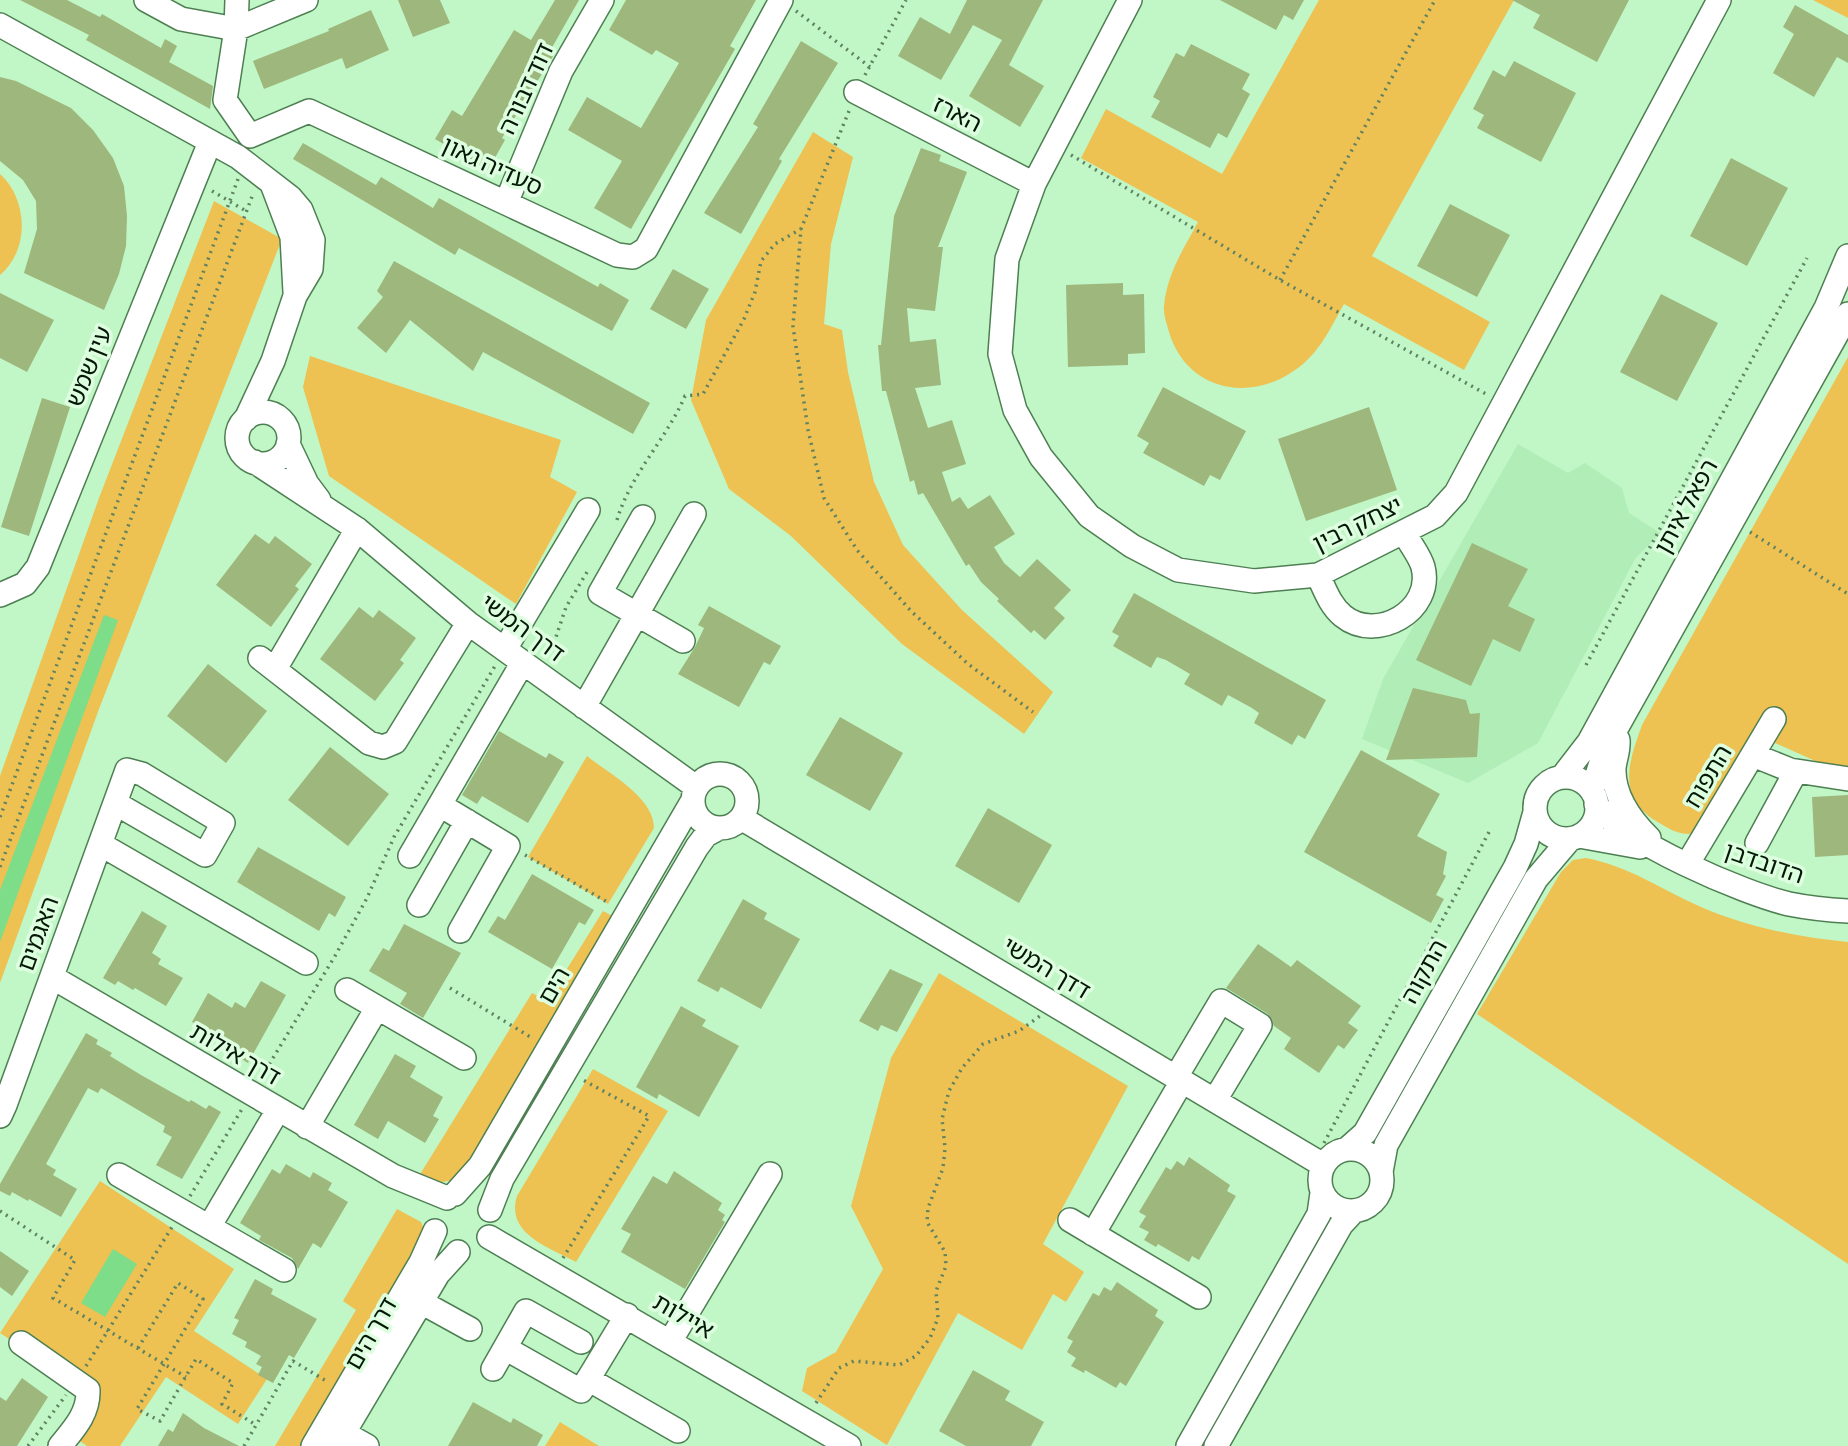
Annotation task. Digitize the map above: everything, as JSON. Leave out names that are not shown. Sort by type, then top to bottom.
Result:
[{"type":"street","points":[[145,0],[181,19],[236,29],[306,0]]},
{"type":"street","points":[[236,29],[237,0]]},
{"type":"street","name":"דוד דבורה","points":[[506,202],[561,71],[602,0]]},
{"type":"street","name":"סעדיה גאון","points":[[236,29],[225,100],[250,136],[309,111],[617,255],[633,257],[646,249],[781,0]]},
{"type":"street","name":"יצחק רבין","points":[[1130,0],[1034,184],[1007,259],[1000,354],[1015,410],[1041,457],[1089,516],[1132,546],[1178,570],[1254,581],[1318,575],[1405,534],[1435,516],[1456,493],[1719,0]]},
{"type":"street","points":[[0,25],[210,142],[259,174],[292,237],[295,296],[272,360],[241,426],[238,443],[241,451],[254,462],[263,464],[279,458],[288,444],[289,436],[275,391],[272,360]]},
{"type":"street","name":"הארז","points":[[856,92],[1034,184]]},
{"type":"street","name":"עין שמש","points":[[0,595],[25,584],[38,567],[210,142]]},
{"type":"street","points":[[1848,238],[1848,243]]},
{"type":"street","name":"רפאל איתן","points":[[1562,777],[1580,757],[1602,718],[1826,308],[1848,256]]},
{"type":"street","name":"רפאל איתן","points":[[1594,797],[1616,729],[1848,314]]},
{"type":"street","points":[[246,419],[261,412],[269,413],[283,421]]},
{"type":"street","name":"דרך המשי","points":[[288,444],[307,484],[323,506]]},
{"type":"street","name":"דרך המשי","points":[[254,462],[357,529],[468,623],[584,707],[694,794]]},
{"type":"street","points":[[410,856],[521,661],[588,510]]},
{"type":"street","points":[[584,707],[694,514]]},
{"type":"street","points":[[643,517],[600,593],[683,640]]},
{"type":"street","points":[[357,529],[268,664],[369,743],[383,747],[395,742],[468,623]]},
{"type":"street","points":[[1318,575],[1331,604],[1361,627],[1380,627],[1397,621],[1413,607],[1422,588],[1423,568],[1405,534]]},
{"type":"street","name":"התפוח","points":[[1688,863],[1774,719]]},
{"type":"street","points":[[1616,729],[1619,748],[1614,769],[1617,790],[1632,821],[1664,852]]},
{"type":"street","points":[[1753,755],[1796,771],[1848,779]]},
{"type":"street","name":"האגמים","points":[[0,1116],[127,770],[142,774],[223,823],[205,855],[115,803]]},
{"type":"street","points":[[1757,843],[1796,771]]},
{"type":"street","points":[[393,1176],[422,1201],[445,1246],[458,1252],[475,1250],[489,1237],[492,1224],[490,1210],[502,1179],[697,847],[706,835],[732,825],[741,818],[747,797],[737,779],[717,773],[705,778],[694,794],[700,819],[719,828]]},
{"type":"street","points":[[1216,1446],[1341,1225],[1354,1211],[1368,1206],[1378,1195],[1386,1145],[1536,880],[1574,837],[1592,823],[1594,797],[1581,781],[1562,777],[1542,789],[1535,812],[1546,832],[1574,837]]},
{"type":"street","name":"הים","points":[[451,1196],[480,1166],[694,794]]},
{"type":"street","name":"הדובדבן","points":[[1594,797],[1619,828],[1755,894],[1788,904],[1848,911]]},
{"type":"street","points":[[440,805],[508,846],[460,931]]},
{"type":"street","name":"התקוה","points":[[1347,1149],[1365,1133],[1515,867],[1526,844],[1535,812]]},
{"type":"street","name":"דדך המשי","points":[[741,818],[1323,1165]]},
{"type":"street","points":[[419,905],[467,821]]},
{"type":"street","name":"הדובדבן","points":[[1574,837],[1664,852]]},
{"type":"street","points":[[100,844],[306,963]]},
{"type":"street","name":"דרך אילות","points":[[51,977],[393,1176]]},
{"type":"street","points":[[347,990],[464,1058]]},
{"type":"street","points":[[1093,1234],[1221,1001],[1260,1025],[1215,1100]]},
{"type":"street","points":[[307,1127],[377,1008]]},
{"type":"street","points":[[209,1227],[278,1110]]},
{"type":"street","points":[[1188,1446],[1319,1214],[1322,1194],[1319,1179],[1323,1165],[1333,1154],[1347,1149],[1370,1155],[1381,1171]]},
{"type":"street","points":[[671,1340],[770,1174]]},
{"type":"street","points":[[119,1175],[284,1270]]},
{"type":"street","points":[[393,1176],[426,1192],[451,1196],[473,1195],[490,1210]]},
{"type":"street","points":[[1322,1194],[1335,1208],[1354,1211]]},
{"type":"street","points":[[313,1446],[421,1262],[434,1229],[437,1208],[451,1196]]},
{"type":"street","points":[[1070,1220],[1199,1297]]},
{"type":"street","name":"איילות","points":[[489,1237],[671,1340],[845,1445]]},
{"type":"street","name":"דרך הים","points":[[340,1440],[438,1274],[458,1252]]},
{"type":"street","points":[[421,1302],[470,1329]]},
{"type":"street","points":[[493,1369],[526,1311],[581,1342]]},
{"type":"street","points":[[505,1348],[581,1391],[627,1315]]},
{"type":"street","points":[[21,1343],[88,1391],[89,1403],[80,1421],[60,1446]]},
{"type":"street","points":[[588,1379],[678,1431]]},
{"type":"street","points":[[340,1440],[367,1446]]},
{"type":"path","points":[[781,0],[870,67]]},
{"type":"path","points":[[906,0],[856,92],[801,229],[793,326],[808,430],[824,498],[857,550],[911,611],[968,664],[1032,712]]},
{"type":"path","points":[[1280,280],[1435,0]]},
{"type":"path","points":[[1053,144],[1280,280],[1503,404]]},
{"type":"path","points":[[0,817],[229,200],[259,174]]},
{"type":"path","points":[[0,867],[259,174]]},
{"type":"path","points":[[193,182],[246,211]]},
{"type":"path","points":[[616,524],[628,490],[668,430],[685,396],[703,394],[714,375],[755,292],[761,261],[775,244],[801,229]]},
{"type":"path","points":[[1586,664],[1807,258]]},
{"type":"path","points":[[1733,521],[1848,594]]},
{"type":"path","points":[[28,1446],[109,1331],[335,956],[368,898],[394,837],[521,661],[555,640],[566,607],[593,564]]},
{"type":"path","points":[[1345,1103],[1489,832]]},
{"type":"path","points":[[508,846],[626,915]]},
{"type":"path","points":[[450,988],[548,1049]]},
{"type":"path","points":[[807,1420],[839,1368],[854,1361],[898,1365],[916,1356],[930,1338],[938,1318],[936,1291],[947,1266],[945,1252],[926,1222],[928,1208],[943,1168],[942,1119],[949,1091],[962,1068],[984,1044],[1027,1027],[1052,1003]]},
{"type":"path","points":[[554,1274],[649,1116],[566,1071]]},
{"type":"path","points":[[0,1211],[75,1260],[53,1298],[186,1377]]},
{"type":"path","points":[[138,1348],[178,1283],[203,1299],[138,1409],[160,1422],[196,1359],[233,1383],[222,1404],[256,1425]]},
{"type":"path","points":[[244,1446],[293,1361],[345,1392]]},
{"type":"shaded area","points":[[1319,0],[1514,0],[1372,256],[1490,322],[1464,370],[1344,304],[1315,352],[1289,374],[1271,383],[1235,388],[1202,377],[1188,365],[1177,350],[1169,332],[1164,309],[1172,273],[1198,222],[1081,158],[1106,109],[1222,174]]},
{"type":"shaded area","points":[[1813,0],[1848,0],[1848,18]]},
{"type":"shaded area","points":[[813,132],[853,157],[831,244],[824,324],[842,330],[848,372],[874,482],[903,545],[962,610],[1053,692],[1024,734],[902,644],[791,536],[729,489],[691,400],[706,320]]},
{"type":"shaded area","points":[[0,174],[16,197],[22,224],[17,252],[0,275]]},
{"type":"shaded area","points":[[214,201],[282,239],[99,709],[0,983],[0,776],[99,498]]},
{"type":"shaded area","points":[[310,356],[561,440],[550,477],[577,492],[516,604],[329,476],[303,387]]},
{"type":"shaded area","points":[[1848,357],[1848,766],[1822,764],[1753,733],[1697,827],[1690,834],[1676,832],[1643,811],[1635,801],[1631,789],[1630,765],[1642,725]]},
{"type":"shaded area","points":[[1518,444],[1568,473],[1585,463],[1622,488],[1629,513],[1660,533],[1635,559],[1538,743],[1468,783],[1362,739],[1383,679]]},
{"type":"shaded area","points":[[104,615],[118,620],[0,942],[0,890]]},
{"type":"shaded area","points":[[587,756],[639,796],[647,806],[654,828],[608,904],[528,857]]},
{"type":"shaded area","points":[[1586,858],[1617,867],[1701,907],[1736,920],[1792,934],[1848,942],[1848,1264],[1477,1014],[1561,872],[1573,860]]},
{"type":"shaded area","points":[[603,911],[620,920],[465,1174],[442,1182],[419,1176],[532,993],[547,1001]]},
{"type":"shaded area","points":[[939,973],[1128,1086],[1043,1244],[1084,1272],[1066,1302],[1053,1294],[1022,1350],[958,1313],[887,1445],[802,1391],[807,1368],[836,1352],[883,1269],[851,1206],[891,1058]]},
{"type":"shaded area","points":[[593,1069],[668,1111],[576,1262],[532,1238],[518,1220],[515,1209],[517,1196]]},
{"type":"shaded area","points":[[100,1181],[234,1269],[194,1331],[267,1379],[238,1424],[166,1377],[120,1446],[87,1446],[68,1433],[94,1394],[0,1333]]},
{"type":"shaded area","points":[[397,1209],[421,1222],[428,1240],[306,1446],[275,1446],[356,1310],[343,1301]]},
{"type":"shaded area","points":[[113,1249],[137,1264],[105,1317],[81,1303]]},
{"type":"shaded area","points":[[560,1422],[599,1446],[545,1446]]},
{"type":"building","points":[[20,0],[67,0],[100,17],[102,14],[161,48],[165,39],[177,46],[169,62],[213,86],[210,109],[86,40],[89,35]]},
{"type":"building","points":[[398,0],[440,0],[450,23],[413,37]]},
{"type":"building","points":[[555,0],[579,0],[550,51],[555,53],[502,138],[505,140],[488,170],[435,139],[452,110],[462,116],[514,30],[531,40]]},
{"type":"building","points":[[626,0],[756,0],[730,46],[735,49],[631,229],[594,208],[622,161],[568,130],[587,97],[641,128],[679,63],[656,50],[652,55],[609,30]]},
{"type":"building","points":[[967,0],[1043,0],[1009,65],[1044,86],[1020,127],[969,96],[1002,40],[973,25],[941,80],[898,56],[920,17],[950,34]]},
{"type":"building","points":[[1220,0],[1304,0],[1293,20],[1284,15],[1276,30]]},
{"type":"building","points":[[1512,0],[1629,0],[1597,62],[1533,28],[1540,15]]},
{"type":"building","points":[[1795,5],[1848,35],[1848,63],[1837,57],[1814,97],[1773,73],[1794,34],[1783,27]]},
{"type":"building","points":[[371,10],[389,50],[346,69],[342,58],[264,89],[253,61],[329,31],[328,29]]},
{"type":"building","points":[[801,41],[838,63],[779,159],[782,161],[741,234],[704,213],[758,127],[753,124]]},
{"type":"building","points":[[1191,44],[1250,74],[1242,89],[1250,94],[1227,138],[1218,133],[1210,148],[1151,117],[1160,101],[1153,97],[1176,53],[1184,57]]},
{"type":"building","points":[[1514,61],[1576,93],[1541,162],[1477,128],[1484,115],[1473,109],[1493,70],[1505,77]]},
{"type":"building","points":[[0,77],[16,81],[71,108],[93,130],[113,158],[124,186],[126,246],[119,274],[104,310],[24,273],[37,229],[36,201],[23,180],[0,161]]},
{"type":"building","points":[[303,143],[376,185],[381,177],[433,208],[439,198],[598,287],[600,283],[629,300],[612,331],[459,248],[455,255],[293,159]]},
{"type":"building","points":[[921,148],[941,155],[939,161],[967,172],[938,247],[943,247],[935,311],[907,308],[910,342],[936,339],[941,385],[915,388],[928,428],[952,420],[966,464],[942,472],[952,502],[960,497],[968,509],[990,495],[1015,534],[994,547],[1004,563],[1020,577],[1037,559],[1071,590],[1054,608],[1065,618],[1045,640],[1034,630],[1031,633],[997,601],[999,599],[981,582],[969,564],[966,566],[923,493],[918,495],[914,480],[910,482],[886,391],[882,391],[878,345],[881,345],[894,216]]},
{"type":"building","points":[[1731,158],[1788,188],[1747,266],[1690,236]]},
{"type":"building","points":[[1450,204],[1510,235],[1477,297],[1417,266]]},
{"type":"building","points":[[394,261],[650,403],[633,434],[483,352],[473,371],[410,320],[386,353],[357,328],[383,297],[377,291]]},
{"type":"building","points":[[673,269],[709,289],[686,329],[650,309]]},
{"type":"building","points":[[1123,283],[1123,295],[1144,294],[1145,353],[1128,354],[1128,365],[1068,367],[1066,285]]},
{"type":"building","points":[[0,293],[54,320],[27,372],[0,358]]},
{"type":"building","points":[[1661,294],[1718,323],[1677,401],[1620,372]]},
{"type":"building","points":[[1163,387],[1246,431],[1220,480],[1210,475],[1204,486],[1143,453],[1149,443],[1137,436]]},
{"type":"building","points":[[42,398],[70,407],[29,536],[1,527]]},
{"type":"building","points":[[1369,407],[1397,490],[1306,521],[1278,439]]},
{"type":"building","points":[[255,534],[269,544],[275,536],[312,564],[295,586],[299,589],[271,627],[216,585]]},
{"type":"building","points":[[1472,543],[1528,569],[1508,606],[1535,619],[1520,652],[1493,639],[1471,686],[1416,660]]},
{"type":"building","points":[[1134,593],[1326,700],[1305,739],[1298,735],[1292,745],[1254,723],[1259,713],[1252,708],[1228,695],[1222,706],[1184,684],[1190,674],[1166,660],[1157,657],[1151,668],[1113,646],[1119,636],[1112,632]]},
{"type":"building","points":[[709,606],[781,646],[770,665],[764,662],[739,707],[678,674],[704,628],[698,625]]},
{"type":"building","points":[[359,607],[373,618],[379,610],[416,638],[400,660],[404,663],[375,701],[320,659]]},
{"type":"building","points":[[208,664],[267,711],[226,763],[167,716]]},
{"type":"building","points":[[1413,688],[1466,700],[1470,714],[1480,713],[1477,757],[1386,760]]},
{"type":"building","points":[[840,717],[903,753],[870,811],[806,775]]},
{"type":"building","points":[[499,731],[546,758],[549,753],[564,762],[528,823],[482,796],[477,804],[462,795]]},
{"type":"building","points":[[330,747],[389,794],[348,846],[288,800]]},
{"type":"building","points":[[1361,750],[1440,794],[1417,836],[1447,852],[1443,874],[1446,876],[1436,895],[1444,899],[1431,923],[1304,852]]},
{"type":"building","points":[[1848,795],[1848,855],[1815,857],[1812,797]]},
{"type":"building","points":[[988,808],[1052,845],[1019,903],[955,866]]},
{"type":"building","points":[[258,847],[346,897],[335,917],[329,913],[319,931],[237,882]]},
{"type":"building","points":[[532,874],[594,910],[585,925],[579,922],[552,969],[488,932],[498,916],[505,920]]},
{"type":"building","points":[[743,899],[767,913],[764,919],[800,939],[761,1009],[721,987],[718,992],[697,981]]},
{"type":"building","points":[[142,911],[167,926],[152,953],[161,959],[158,964],[183,978],[166,1006],[135,988],[133,990],[118,981],[115,985],[103,978]]},
{"type":"building","points":[[404,924],[461,953],[423,1018],[400,1004],[407,993],[369,971],[383,948],[389,951]]},
{"type":"building","points":[[1258,944],[1291,967],[1297,960],[1361,1006],[1348,1023],[1358,1030],[1344,1049],[1338,1045],[1319,1073],[1284,1049],[1291,1038],[1274,1026],[1268,1014],[1226,988]]},
{"type":"building","points":[[890,969],[923,984],[897,1032],[881,1025],[878,1031],[859,1021]]},
{"type":"building","points":[[261,981],[286,995],[248,1063],[235,1055],[237,1051],[222,1042],[223,1040],[192,1022],[208,993],[232,1008],[235,1002],[245,1008]]},
{"type":"building","points":[[681,1006],[706,1020],[702,1026],[739,1046],[699,1117],[659,1094],[657,1099],[636,1087]]},
{"type":"building","points":[[86,1033],[98,1040],[96,1044],[112,1053],[110,1056],[141,1075],[189,1102],[191,1100],[206,1109],[209,1105],[221,1112],[182,1179],[156,1165],[172,1137],[163,1132],[165,1126],[101,1088],[98,1093],[88,1088],[46,1164],[56,1170],[53,1175],[77,1189],[61,1217],[29,1199],[28,1201],[12,1192],[10,1196],[0,1191],[0,1184]]},
{"type":"building","points":[[395,1054],[416,1066],[410,1077],[443,1097],[433,1116],[439,1119],[425,1143],[388,1121],[378,1139],[354,1125]]},
{"type":"building","points":[[1189,1157],[1230,1185],[1227,1191],[1236,1196],[1199,1260],[1192,1256],[1189,1262],[1158,1244],[1156,1247],[1144,1240],[1149,1232],[1139,1227],[1146,1216],[1139,1212],[1166,1167],[1171,1170],[1177,1161],[1184,1166]]},
{"type":"building","points":[[286,1164],[310,1178],[313,1172],[332,1183],[328,1190],[348,1202],[321,1248],[313,1243],[298,1269],[292,1258],[259,1240],[261,1236],[240,1223],[272,1169],[280,1174]]},
{"type":"building","points":[[674,1171],[722,1203],[718,1210],[725,1215],[722,1220],[725,1222],[685,1289],[621,1252],[631,1234],[621,1229],[653,1176],[667,1184]]},
{"type":"building","points":[[0,1251],[29,1271],[12,1296],[0,1287]]},
{"type":"building","points":[[255,1279],[273,1289],[271,1294],[317,1319],[294,1358],[289,1355],[273,1383],[258,1375],[262,1367],[256,1364],[261,1356],[245,1347],[247,1342],[232,1334],[239,1320],[234,1318]]},
{"type":"building","points":[[1117,1282],[1158,1310],[1155,1316],[1164,1322],[1126,1386],[1120,1382],[1116,1388],[1085,1370],[1084,1373],[1071,1366],[1076,1358],[1067,1352],[1073,1341],[1067,1338],[1093,1293],[1099,1296],[1104,1287],[1111,1291]]},
{"type":"building","points":[[973,1370],[1010,1391],[1005,1400],[1044,1422],[1031,1446],[966,1446],[939,1431]]},
{"type":"building","points":[[22,1378],[48,1397],[17,1446],[0,1446],[0,1397],[6,1401]]},
{"type":"building","points":[[473,1402],[511,1423],[513,1418],[543,1435],[537,1446],[448,1446]]},
{"type":"building","points":[[183,1413],[204,1428],[239,1446],[158,1446],[168,1429],[173,1432]]}]
